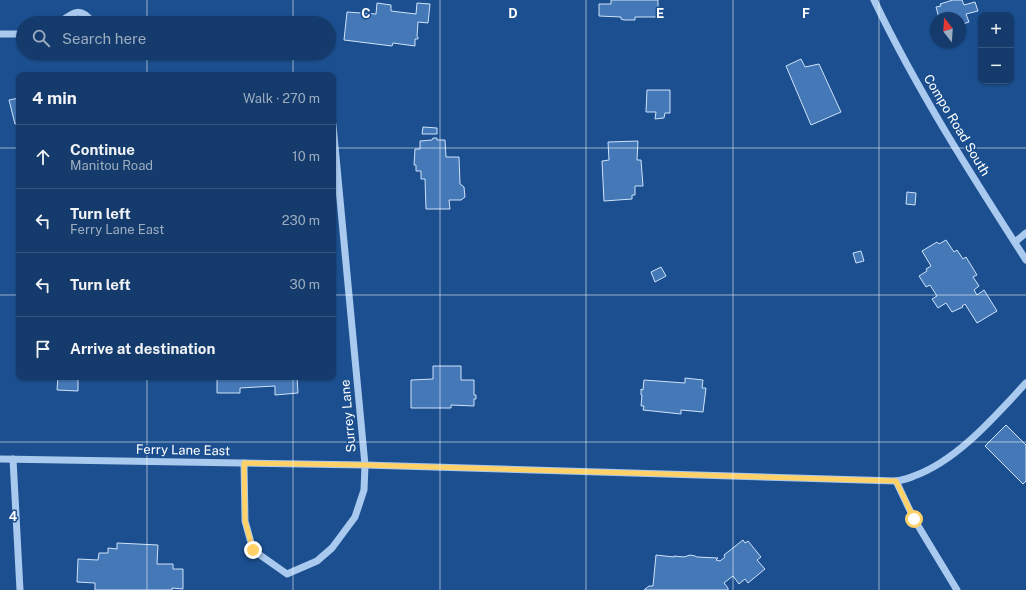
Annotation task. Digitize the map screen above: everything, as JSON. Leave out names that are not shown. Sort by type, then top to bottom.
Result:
[{"type":"street","name":"Compo Road South","points":[[874,0],[915,78],[1026,260]]},
{"type":"street","points":[[68,16],[79,12],[88,16]]},
{"type":"street","points":[[0,34],[16,34]]},
{"type":"street","name":"Surrey Lane","points":[[244,463],[245,521],[253,550],[287,574],[317,562],[332,548],[355,517],[364,490],[365,465],[336,157]]},
{"type":"street","points":[[1014,242],[1026,233]]},
{"type":"street","name":"Ferry Lane East","points":[[0,459],[365,465],[896,481],[914,477],[930,469],[955,452],[989,422],[1026,383]]},
{"type":"street","points":[[13,459],[20,590]]},
{"type":"street","points":[[896,481],[914,519],[957,590]]},
{"type":"building","points":[[611,0],[658,0],[658,17],[635,17],[635,20],[624,20],[621,19],[621,17],[599,16],[599,4],[611,4]]},
{"type":"building","points":[[953,0],[962,0],[964,5],[975,2],[978,11],[966,14],[966,12],[937,12],[936,7],[941,6],[940,4]]},
{"type":"building","points":[[377,3],[391,5],[391,11],[416,14],[417,3],[430,4],[428,23],[418,22],[418,39],[415,39],[415,46],[393,43],[392,46],[344,40],[347,12],[376,14]]},
{"type":"building","points":[[966,14],[969,22],[966,23]]},
{"type":"building","points":[[801,59],[805,67],[819,64],[841,112],[811,125],[786,66]]},
{"type":"building","points":[[647,90],[670,90],[670,113],[665,113],[664,118],[655,119],[656,112],[646,112]]},
{"type":"building","points":[[16,99],[16,124],[15,124],[9,100]]},
{"type":"building","points":[[423,127],[437,128],[437,134],[422,134]]},
{"type":"building","points":[[433,138],[437,138],[437,140],[445,140],[446,157],[459,157],[460,184],[464,187],[465,197],[461,200],[449,200],[450,209],[426,209],[425,179],[421,179],[421,171],[416,171],[416,165],[414,165],[415,149],[420,149],[420,141],[432,140]]},
{"type":"building","points":[[638,141],[637,160],[641,160],[643,186],[635,186],[635,195],[632,195],[632,199],[604,201],[602,161],[609,160],[608,142]]},
{"type":"building","points":[[907,192],[916,193],[915,205],[906,204]]},
{"type":"building","points":[[946,240],[954,252],[957,250],[963,259],[966,257],[977,275],[973,277],[979,286],[974,290],[977,295],[984,290],[997,311],[977,323],[965,304],[962,306],[963,307],[952,312],[946,303],[938,308],[932,299],[937,296],[930,285],[926,287],[919,276],[927,271],[926,269],[931,266],[922,251],[937,242],[939,244]]},
{"type":"building","points":[[861,251],[864,261],[856,263],[853,253]]},
{"type":"building","points":[[661,267],[666,276],[655,282],[651,272]]},
{"type":"building","points":[[433,366],[461,366],[461,380],[474,380],[474,395],[476,395],[476,399],[474,399],[474,406],[451,405],[451,408],[411,408],[411,380],[433,379]]},
{"type":"building","points":[[685,378],[703,380],[702,388],[706,388],[703,412],[681,410],[681,414],[643,410],[644,406],[641,406],[641,389],[643,390],[644,380],[685,383]]},
{"type":"building","points":[[58,380],[78,380],[78,391],[57,390]]},
{"type":"building","points":[[217,380],[297,380],[298,393],[275,395],[275,386],[240,388],[240,393],[217,393]]},
{"type":"building","points":[[1006,425],[1026,445],[1026,481],[1023,484],[985,446]]},
{"type":"building","points":[[743,540],[745,543],[748,541],[761,557],[757,560],[765,569],[748,583],[745,579],[739,584],[733,576],[724,583],[728,590],[644,590],[649,586],[653,586],[656,555],[684,557],[690,555],[697,557],[718,558],[716,560],[720,561],[725,557],[724,555]]},
{"type":"building","points":[[117,543],[158,545],[157,564],[173,564],[173,569],[183,569],[183,589],[95,590],[95,583],[77,582],[78,559],[98,560],[99,553],[108,553],[108,548],[117,549]]},
{"type":"route","points":[[253,550],[245,521],[244,463],[365,465],[896,481],[914,519]]}]
